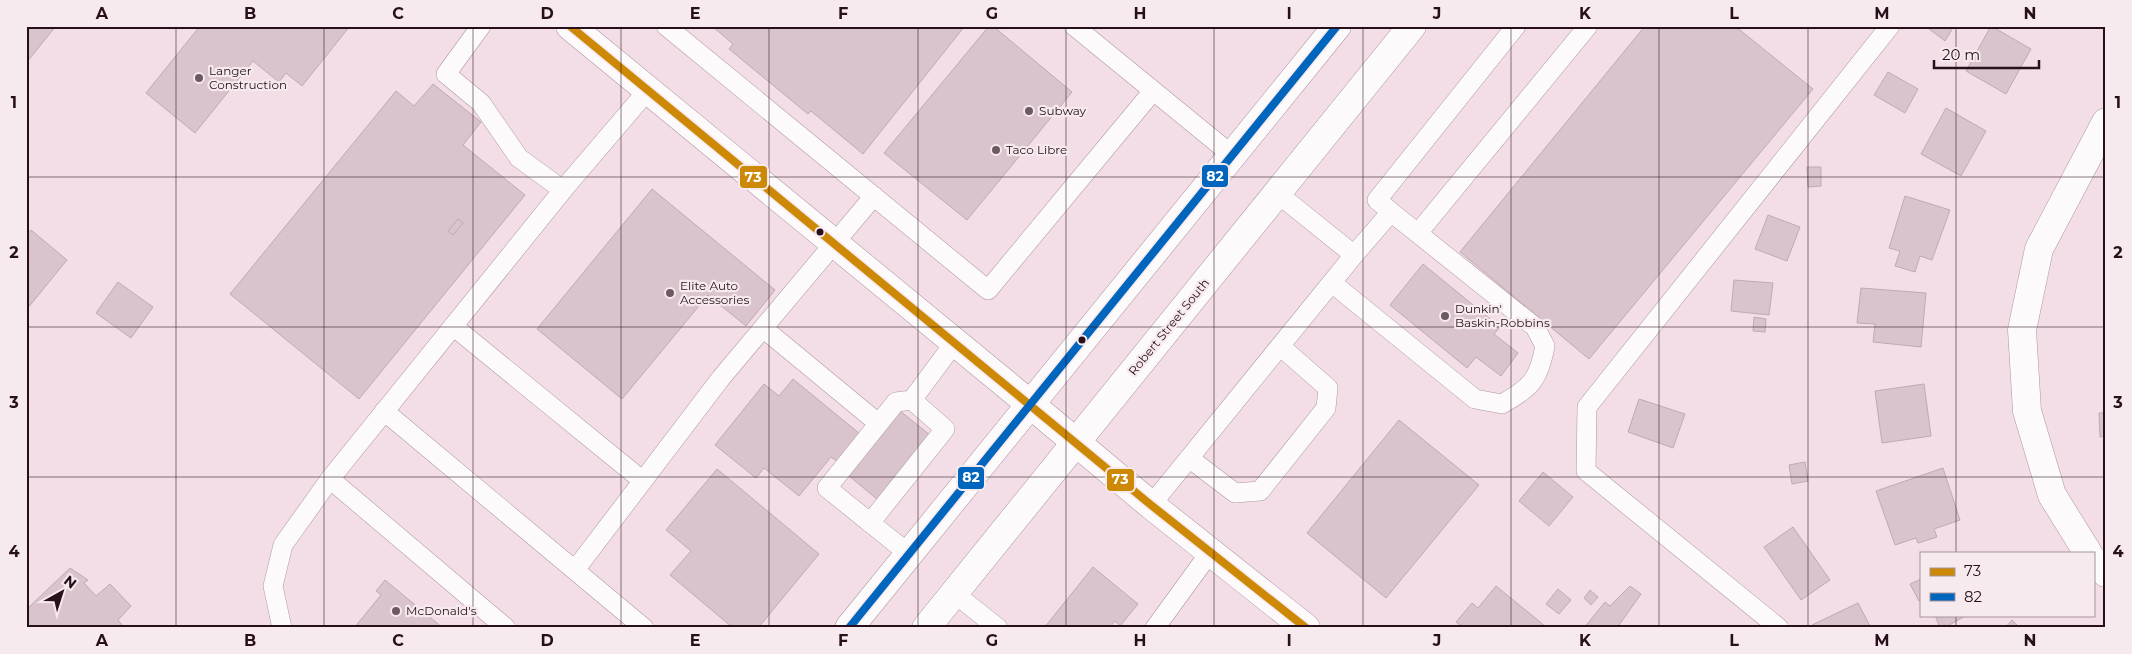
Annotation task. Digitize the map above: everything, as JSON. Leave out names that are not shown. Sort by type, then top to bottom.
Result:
[{"type":"main road","points":[[570,26],[1151,504],[1306,628]]},
{"type":"main road","points":[[849,628],[1337,26]]},
{"type":"main road","name":"Robert Street South","points":[[926,628],[1412,26]]},
{"type":"main road","points":[[2087,552],[2052,495],[2027,411],[2022,330],[2039,249],[2106,122]]},
{"type":"main road","points":[[2094,561],[2106,573]]},
{"type":"lane","points":[[481,26],[446,74],[481,103],[519,158],[563,190]]},
{"type":"lane","points":[[666,26],[988,290],[1153,91]]},
{"type":"lane","points":[[1074,26],[1232,155]]},
{"type":"lane","points":[[1151,504],[1354,255],[1384,206],[1516,26]]},
{"type":"lane","points":[[1418,233],[1588,26]]},
{"type":"lane","points":[[1779,628],[1586,471],[1587,407],[1890,26]]},
{"type":"lane","points":[[282,628],[274,586],[283,545],[330,480],[384,411],[563,190],[648,90]]},
{"type":"lane","points":[[1276,193],[1354,255]]},
{"type":"lane","points":[[574,570],[721,378],[874,196]]},
{"type":"lane","points":[[1332,283],[1475,398],[1502,404],[1524,392],[1541,369],[1546,346],[1534,327],[1384,206]]},
{"type":"lane","points":[[453,326],[643,481]]},
{"type":"lane","points":[[763,328],[878,423]]},
{"type":"lane","points":[[909,554],[827,488],[896,402],[912,400],[955,342]]},
{"type":"lane","points":[[1189,458],[1235,493],[1260,491],[1326,408],[1328,388],[1280,346]]},
{"type":"lane","points":[[870,523],[945,429],[912,400]]},
{"type":"lane","points":[[384,411],[644,628]]},
{"type":"lane","points":[[330,480],[506,628]]},
{"type":"lane","points":[[1155,628],[1211,551]]},
{"type":"lane","points":[[954,594],[998,628]]},
{"type":"building","points":[[26,26],[56,26],[26,63]]},
{"type":"building","name":"Langer Construction","points":[[200,26],[350,26],[302,86],[286,73],[279,82],[253,61],[195,133],[146,93]]},
{"type":"building","points":[[712,26],[964,27],[863,154],[811,111],[808,114],[729,49],[733,44]]},
{"type":"building","points":[[989,26],[993,26],[1072,92],[967,220],[884,153]]},
{"type":"building","points":[[1645,26],[1735,26],[1813,89],[1589,359],[1460,252]]},
{"type":"building","points":[[1925,26],[1954,26],[1945,41]]},
{"type":"building","points":[[1991,26],[2031,49],[2006,94],[1966,71]]},
{"type":"building","points":[[1888,72],[1918,89],[1905,113],[1874,95]]},
{"type":"building","points":[[433,84],[481,122],[463,145],[525,195],[359,399],[230,294],[396,91],[414,106]]},
{"type":"building","points":[[1946,108],[1986,131],[1961,176],[1921,154]]},
{"type":"building","points":[[1807,167],[1821,167],[1821,186],[1808,187]]},
{"type":"building","name":"Elite Auto Accessories","points":[[652,189],[775,290],[746,326],[708,295],[622,399],[537,329]]},
{"type":"building","points":[[1905,196],[1950,210],[1932,260],[1920,256],[1915,272],[1895,266],[1900,251],[1889,248]]},
{"type":"building","points":[[1768,215],[1800,227],[1787,261],[1755,249]]},
{"type":"building","points":[[458,219],[463,223],[453,235],[448,231]]},
{"type":"building","points":[[31,230],[67,260],[27,309],[26,236]]},
{"type":"building","name":"Dunkin' Baskin-Robbins","points":[[1423,264],[1500,327],[1494,334],[1518,353],[1501,376],[1476,357],[1467,368],[1390,305]]},
{"type":"building","points":[[1734,280],[1773,283],[1769,315],[1731,311]]},
{"type":"building","points":[[118,282],[153,307],[131,338],[96,313]]},
{"type":"building","points":[[1861,288],[1926,293],[1921,347],[1873,342],[1875,324],[1857,323]]},
{"type":"building","points":[[1754,317],[1766,319],[1765,332],[1753,331]]},
{"type":"building","points":[[793,379],[860,434],[837,461],[831,457],[799,496],[764,468],[756,478],[715,445],[764,384],[779,396]]},
{"type":"building","points":[[1924,384],[1931,436],[1882,443],[1875,391]]},
{"type":"building","points":[[1639,399],[1685,414],[1673,448],[1628,432]]},
{"type":"building","points":[[900,411],[930,435],[878,500],[848,475]]},
{"type":"building","points":[[2099,413],[2106,413],[2106,436],[2100,437]]},
{"type":"building","points":[[1399,420],[1479,485],[1386,598],[1307,533]]},
{"type":"building","points":[[1805,462],[1808,481],[1792,484],[1789,465]]},
{"type":"building","points":[[1943,468],[1960,520],[1934,529],[1937,537],[1918,543],[1916,538],[1895,545],[1876,491]]},
{"type":"building","points":[[717,469],[819,554],[758,628],[733,628],[670,575],[691,551],[666,530]]},
{"type":"building","points":[[1543,472],[1573,497],[1549,526],[1519,501]]},
{"type":"building","points":[[1793,527],[1830,580],[1801,600],[1764,547]]},
{"type":"building","points":[[1093,567],[1138,604],[1120,626],[1115,621],[1109,628],[1044,628]]},
{"type":"building","points":[[70,568],[88,580],[84,583],[96,596],[110,584],[131,606],[118,620],[123,626],[122,628],[26,628],[26,610]]},
{"type":"building","points":[[1920,579],[1920,601],[1919,601],[1910,584]]},
{"type":"building","name":"McDonald's","points":[[385,580],[443,628],[354,628],[381,595],[376,591]]},
{"type":"building","points":[[1496,586],[1545,626],[1543,628],[1464,628],[1456,622],[1472,603],[1478,608]]},
{"type":"building","points":[[1630,586],[1641,594],[1617,628],[1584,628],[1605,602],[1610,606]]},
{"type":"building","points":[[1558,589],[1571,600],[1559,614],[1546,604]]},
{"type":"building","points":[[1590,590],[1598,597],[1591,605],[1584,598]]},
{"type":"building","points":[[1858,603],[1871,628],[1813,628],[1812,625]]},
{"type":"building","points":[[1935,616],[1965,616],[1944,628],[1940,628]]},
{"type":"building","points":[[2012,620],[2020,628],[2005,628]]},
{"type":"transit line","name":"73","points":[[570,26],[1151,505],[1306,628]]},
{"type":"transit line","name":"82","points":[[849,628],[1337,26]]},
{"type":"place","name":"Langer Construction","points":[[199,78]]},
{"type":"place","name":"Subway","points":[[1029,111]]},
{"type":"place","name":"Taco Libre","points":[[996,150]]},
{"type":"place","name":"Elite Auto Accessories","points":[[670,293]]},
{"type":"place","name":"Dunkin' Baskin-Robbins","points":[[1445,316]]},
{"type":"place","name":"McDonald's","points":[[396,611]]}]
